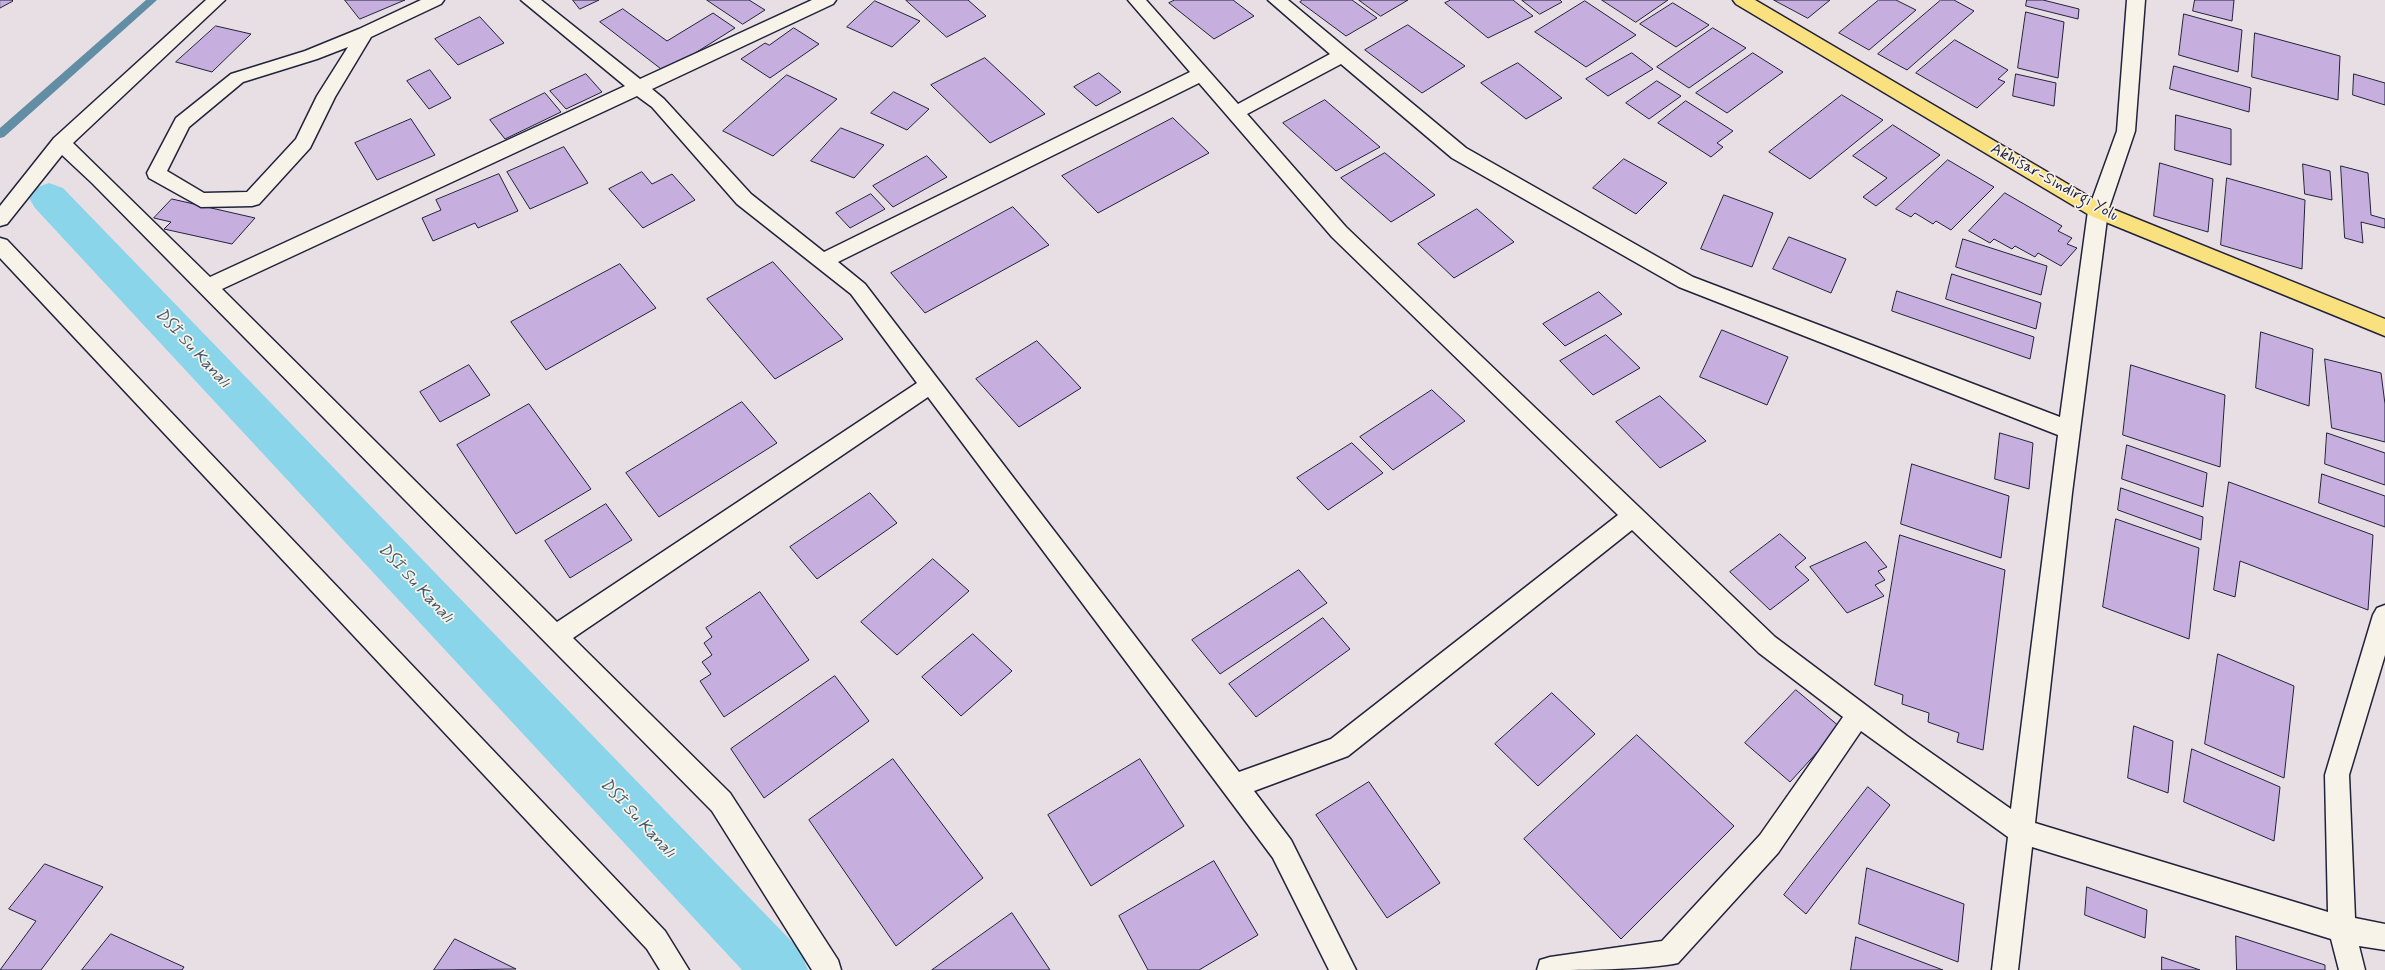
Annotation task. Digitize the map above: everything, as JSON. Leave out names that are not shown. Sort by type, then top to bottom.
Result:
[{"type":"main road","name":"Akhisar-Sındırgı Yolu","points":[[1742,0],[2098,211],[2385,328]]},
{"type":"street","points":[[0,219],[61,143],[216,0]]},
{"type":"street","points":[[365,33],[326,96],[303,143],[252,199],[201,200],[156,173],[182,123],[238,78],[311,55],[365,33],[435,0]]},
{"type":"street","points":[[530,0],[658,104],[744,199],[858,289],[1282,849],[1343,970]]},
{"type":"street","points":[[208,287],[827,0]]},
{"type":"street","points":[[1137,0],[1339,232],[1768,645],[1859,714],[2021,831],[2342,929],[2385,937]]},
{"type":"street","points":[[1277,0],[1459,153],[1686,282],[2070,430]]},
{"type":"street","points":[[2005,970],[2098,211],[2126,131],[2136,0]]},
{"type":"street","points":[[1235,113],[1344,55]]},
{"type":"street","points":[[823,261],[1201,74]]},
{"type":"street","points":[[61,143],[99,178],[721,802],[828,970]]},
{"type":"street","points":[[0,245],[656,940],[676,970]]},
{"type":"street","points":[[556,636],[930,384]]},
{"type":"street","points":[[1234,786],[1339,748],[1633,516]]},
{"type":"street","points":[[2352,970],[2342,929],[2337,775],[2385,615]]},
{"type":"street","points":[[1550,970],[1669,954],[1769,844],[1859,714]]},
{"type":"building","points":[[0,0],[12,0],[13,1],[0,8]]},
{"type":"building","points":[[345,0],[405,0],[360,19]]},
{"type":"building","points":[[573,0],[599,0],[580,9]]},
{"type":"building","points":[[707,0],[749,0],[765,10],[743,24]]},
{"type":"building","points":[[906,0],[968,0],[986,16],[947,37]]},
{"type":"building","points":[[1175,0],[1233,0],[1254,16],[1214,39],[1169,3]]},
{"type":"building","points":[[1303,0],[1352,0],[1377,18],[1346,36],[1300,2]]},
{"type":"building","points":[[1359,0],[1408,0],[1381,16]]},
{"type":"building","points":[[1451,0],[1513,0],[1533,16],[1488,38],[1445,3]]},
{"type":"building","points":[[1522,0],[1560,0],[1562,2],[1540,14]]},
{"type":"building","points":[[1602,0],[1668,0],[1636,22]]},
{"type":"building","points":[[1774,0],[1830,0],[1808,18]]},
{"type":"building","points":[[1879,0],[1896,0],[1916,10],[1869,50],[1839,33]]},
{"type":"building","points":[[1941,0],[1954,0],[1974,11],[1907,70],[1878,54]]},
{"type":"building","points":[[2027,0],[2043,0],[2079,9],[2078,19],[2026,6]]},
{"type":"building","points":[[2195,0],[2234,0],[2232,21],[2193,11]]},
{"type":"building","points":[[875,1],[920,21],[892,47],[847,27]]},
{"type":"building","points":[[1585,1],[1636,35],[1586,67],[1535,32]]},
{"type":"building","points":[[1673,3],[1709,25],[1676,47],[1640,24]]},
{"type":"building","points":[[623,9],[667,41],[713,13],[735,28],[665,72],[600,22]]},
{"type":"building","points":[[2026,12],[2064,22],[2058,78],[2018,68]]},
{"type":"building","points":[[2184,14],[2242,30],[2238,72],[2179,55]]},
{"type":"building","points":[[480,17],[504,43],[458,65],[435,39]]},
{"type":"building","points":[[1408,25],[1465,66],[1422,93],[1365,50]]},
{"type":"building","points":[[216,26],[251,34],[212,72],[176,62]]},
{"type":"building","points":[[794,28],[819,44],[770,78],[741,59],[765,43],[769,45]]},
{"type":"building","points":[[1713,28],[1746,48],[1689,88],[1657,67]]},
{"type":"building","points":[[2255,33],[2340,56],[2338,100],[2252,77]]},
{"type":"building","points":[[1955,40],[2008,70],[1998,79],[2005,82],[1977,108],[1916,73]]},
{"type":"building","points":[[1632,53],[1653,69],[1608,96],[1586,79]]},
{"type":"building","points":[[1753,53],[1783,72],[1727,113],[1696,93]]},
{"type":"building","points":[[985,58],[1045,114],[990,143],[931,85]]},
{"type":"building","points":[[1518,63],[1562,98],[1526,119],[1481,83]]},
{"type":"building","points":[[2174,66],[2251,88],[2249,112],[2170,89]]},
{"type":"building","points":[[430,70],[451,98],[429,109],[407,81]]},
{"type":"building","points":[[1099,73],[1121,92],[1096,106],[1074,87]]},
{"type":"building","points":[[586,74],[602,92],[566,109],[550,91]]},
{"type":"building","points":[[2016,74],[2056,83],[2054,106],[2013,96]]},
{"type":"building","points":[[2354,74],[2385,83],[2385,105],[2353,95]]},
{"type":"building","points":[[787,75],[837,99],[773,156],[723,131]]},
{"type":"building","points":[[1657,81],[1681,96],[1649,119],[1626,103]]},
{"type":"building","points":[[894,92],[929,109],[907,130],[871,113]]},
{"type":"building","points":[[545,93],[561,112],[505,139],[490,120]]},
{"type":"building","points":[[1842,95],[1883,120],[1810,179],[1769,152]]},
{"type":"building","points":[[1325,100],[1380,147],[1336,171],[1283,123]]},
{"type":"building","points":[[1686,101],[1733,131],[1717,143],[1723,147],[1711,157],[1658,123]]},
{"type":"building","points":[[2176,115],[2231,129],[2231,165],[2175,150]]},
{"type":"building","points":[[1173,118],[1209,153],[1098,213],[1062,176]]},
{"type":"building","points":[[411,119],[435,155],[377,180],[355,143]]},
{"type":"building","points":[[1893,125],[1940,155],[1876,206],[1863,197],[1887,178],[1853,156]]},
{"type":"building","points":[[841,128],[884,145],[854,178],[811,161]]},
{"type":"building","points":[[564,147],[588,183],[530,209],[507,172]]},
{"type":"building","points":[[1385,153],[1435,195],[1391,222],[1341,178]]},
{"type":"building","points":[[927,156],[947,177],[893,207],[873,186]]},
{"type":"building","points":[[1624,159],[1667,183],[1636,214],[1593,188]]},
{"type":"building","points":[[1948,160],[1994,187],[1951,230],[1936,221],[1933,224],[1915,213],[1911,217],[1896,209]]},
{"type":"building","points":[[2160,163],[2213,179],[2208,232],[2154,216]]},
{"type":"building","points":[[2303,164],[2330,171],[2332,200],[2305,194]]},
{"type":"building","points":[[2341,166],[2368,173],[2371,215],[2385,219],[2385,228],[2361,222],[2363,243],[2345,238]]},
{"type":"building","points":[[642,172],[652,184],[672,174],[695,200],[643,228],[609,189]]},
{"type":"building","points":[[499,174],[518,211],[478,228],[475,223],[433,241],[422,218],[441,210],[436,200]]},
{"type":"building","points":[[2227,178],[2305,200],[2302,269],[2221,245]]},
{"type":"building","points":[[2005,193],[2062,226],[2058,231],[2072,238],[2067,244],[2077,248],[2061,266],[2038,253],[2035,257],[2015,246],[2012,249],[1994,239],[1990,243],[1969,231]]},
{"type":"building","points":[[871,194],[885,209],[850,228],[836,213]]},
{"type":"building","points":[[1724,195],[1773,213],[1752,267],[1701,249]]},
{"type":"building","points":[[172,199],[255,218],[232,244],[164,229],[171,222],[154,218]]},
{"type":"building","points":[[1013,207],[1049,245],[925,313],[891,273]]},
{"type":"building","points":[[1477,209],[1514,242],[1454,278],[1418,244]]},
{"type":"building","points":[[1789,237],[1846,259],[1831,293],[1773,269]]},
{"type":"building","points":[[1963,239],[2047,266],[2041,295],[1956,267]]},
{"type":"building","points":[[773,262],[843,339],[775,379],[707,299]]},
{"type":"building","points":[[620,264],[656,308],[546,370],[511,322]]},
{"type":"building","points":[[1952,274],[2041,303],[2036,329],[1946,299]]},
{"type":"building","points":[[1897,291],[2034,337],[2030,359],[1892,311]]},
{"type":"building","points":[[1599,292],[1622,314],[1565,346],[1543,324]]},
{"type":"building","points":[[1722,330],[1788,357],[1767,405],[1700,377]]},
{"type":"building","points":[[2261,332],[2313,349],[2309,406],[2256,388]]},
{"type":"building","points":[[1606,335],[1640,368],[1593,395],[1560,361]]},
{"type":"building","points":[[1037,341],[1081,388],[1019,427],[976,379]]},
{"type":"building","points":[[2325,359],[2381,373],[2385,404],[2385,442],[2332,428]]},
{"type":"building","points":[[469,365],[490,395],[440,422],[420,392]]},
{"type":"building","points":[[2131,365],[2225,395],[2220,467],[2123,435]]},
{"type":"building","points":[[1432,390],[1465,421],[1393,470],[1360,437]]},
{"type":"building","points":[[1660,396],[1706,441],[1660,468],[1616,422]]},
{"type":"building","points":[[742,402],[777,443],[659,517],[626,473]]},
{"type":"building","points":[[529,404],[591,489],[516,534],[457,445]]},
{"type":"building","points":[[2000,433],[2033,443],[2029,489],[1995,479]]},
{"type":"building","points":[[2327,433],[2385,453],[2385,485],[2325,464]]},
{"type":"building","points":[[1352,443],[1383,473],[1328,510],[1297,478]]},
{"type":"building","points":[[2127,445],[2207,473],[2203,507],[2122,479]]},
{"type":"building","points":[[1912,464],[2009,496],[2001,558],[1901,524]]},
{"type":"building","points":[[2322,474],[2385,496],[2385,527],[2319,503]]},
{"type":"building","points":[[2229,482],[2373,535],[2368,610],[2240,561],[2235,597],[2214,590]]},
{"type":"building","points":[[2121,488],[2203,517],[2201,540],[2118,510]]},
{"type":"building","points":[[870,493],[897,523],[817,579],[790,547]]},
{"type":"building","points":[[606,504],[632,540],[570,578],[545,541]]},
{"type":"building","points":[[2116,519],[2199,548],[2189,639],[2103,607]]},
{"type":"building","points":[[1780,534],[1806,558],[1795,567],[1809,580],[1770,610],[1730,572]]},
{"type":"building","points":[[1900,535],[2005,570],[1983,750],[1957,742],[1959,733],[1928,722],[1929,713],[1902,704],[1903,695],[1875,685]]},
{"type":"building","points":[[1866,542],[1887,567],[1878,571],[1885,580],[1875,585],[1884,596],[1847,613],[1810,567]]},
{"type":"building","points":[[933,559],[969,591],[897,655],[861,622]]},
{"type":"building","points":[[1299,570],[1327,603],[1220,674],[1192,640]]},
{"type":"building","points":[[760,592],[809,660],[724,717],[700,681],[711,674],[702,662],[712,655],[704,643],[712,637],[706,628]]},
{"type":"building","points":[[1323,618],[1350,649],[1256,717],[1229,684]]},
{"type":"building","points":[[973,634],[1012,671],[961,716],[922,677]]},
{"type":"building","points":[[2218,654],[2294,686],[2284,778],[2205,744]]},
{"type":"building","points":[[835,676],[869,721],[764,798],[731,749]]},
{"type":"building","points":[[1796,690],[1840,727],[1790,782],[1745,743]]},
{"type":"building","points":[[1552,693],[1595,734],[1538,786],[1495,744]]},
{"type":"building","points":[[2134,726],[2173,741],[2168,793],[2128,778]]},
{"type":"building","points":[[1637,735],[1734,826],[1621,939],[1524,839]]},
{"type":"building","points":[[2192,749],[2280,787],[2274,841],[2184,802]]},
{"type":"building","points":[[893,759],[983,878],[896,946],[809,820]]},
{"type":"building","points":[[1140,759],[1184,826],[1091,886],[1048,815]]},
{"type":"building","points":[[1369,782],[1440,883],[1387,918],[1316,815]]},
{"type":"building","points":[[1868,787],[1890,805],[1806,914],[1784,895]]},
{"type":"building","points":[[1214,861],[1258,935],[1199,970],[1148,970],[1119,916]]},
{"type":"building","points":[[45,864],[103,887],[41,970],[0,970],[36,921],[9,909]]},
{"type":"building","points":[[1867,868],[1964,904],[1958,962],[1859,924]]},
{"type":"building","points":[[2087,887],[2147,910],[2145,938],[2085,915]]},
{"type":"building","points":[[1012,913],[1050,970],[932,970]]},
{"type":"building","points":[[111,934],[184,967],[182,970],[82,970]]},
{"type":"building","points":[[2236,936],[2325,965],[2325,970],[2237,970]]},
{"type":"building","points":[[1856,937],[1943,970],[1851,970]]},
{"type":"building","points":[[455,939],[516,969],[434,970]]},
{"type":"building","points":[[2162,957],[2200,970],[2162,970]]},
{"type":"waterway","points":[[0,134],[152,0]]},
{"type":"waterway","name":"DSİ Su Kanalı","points":[[49,198],[780,970]]}]
